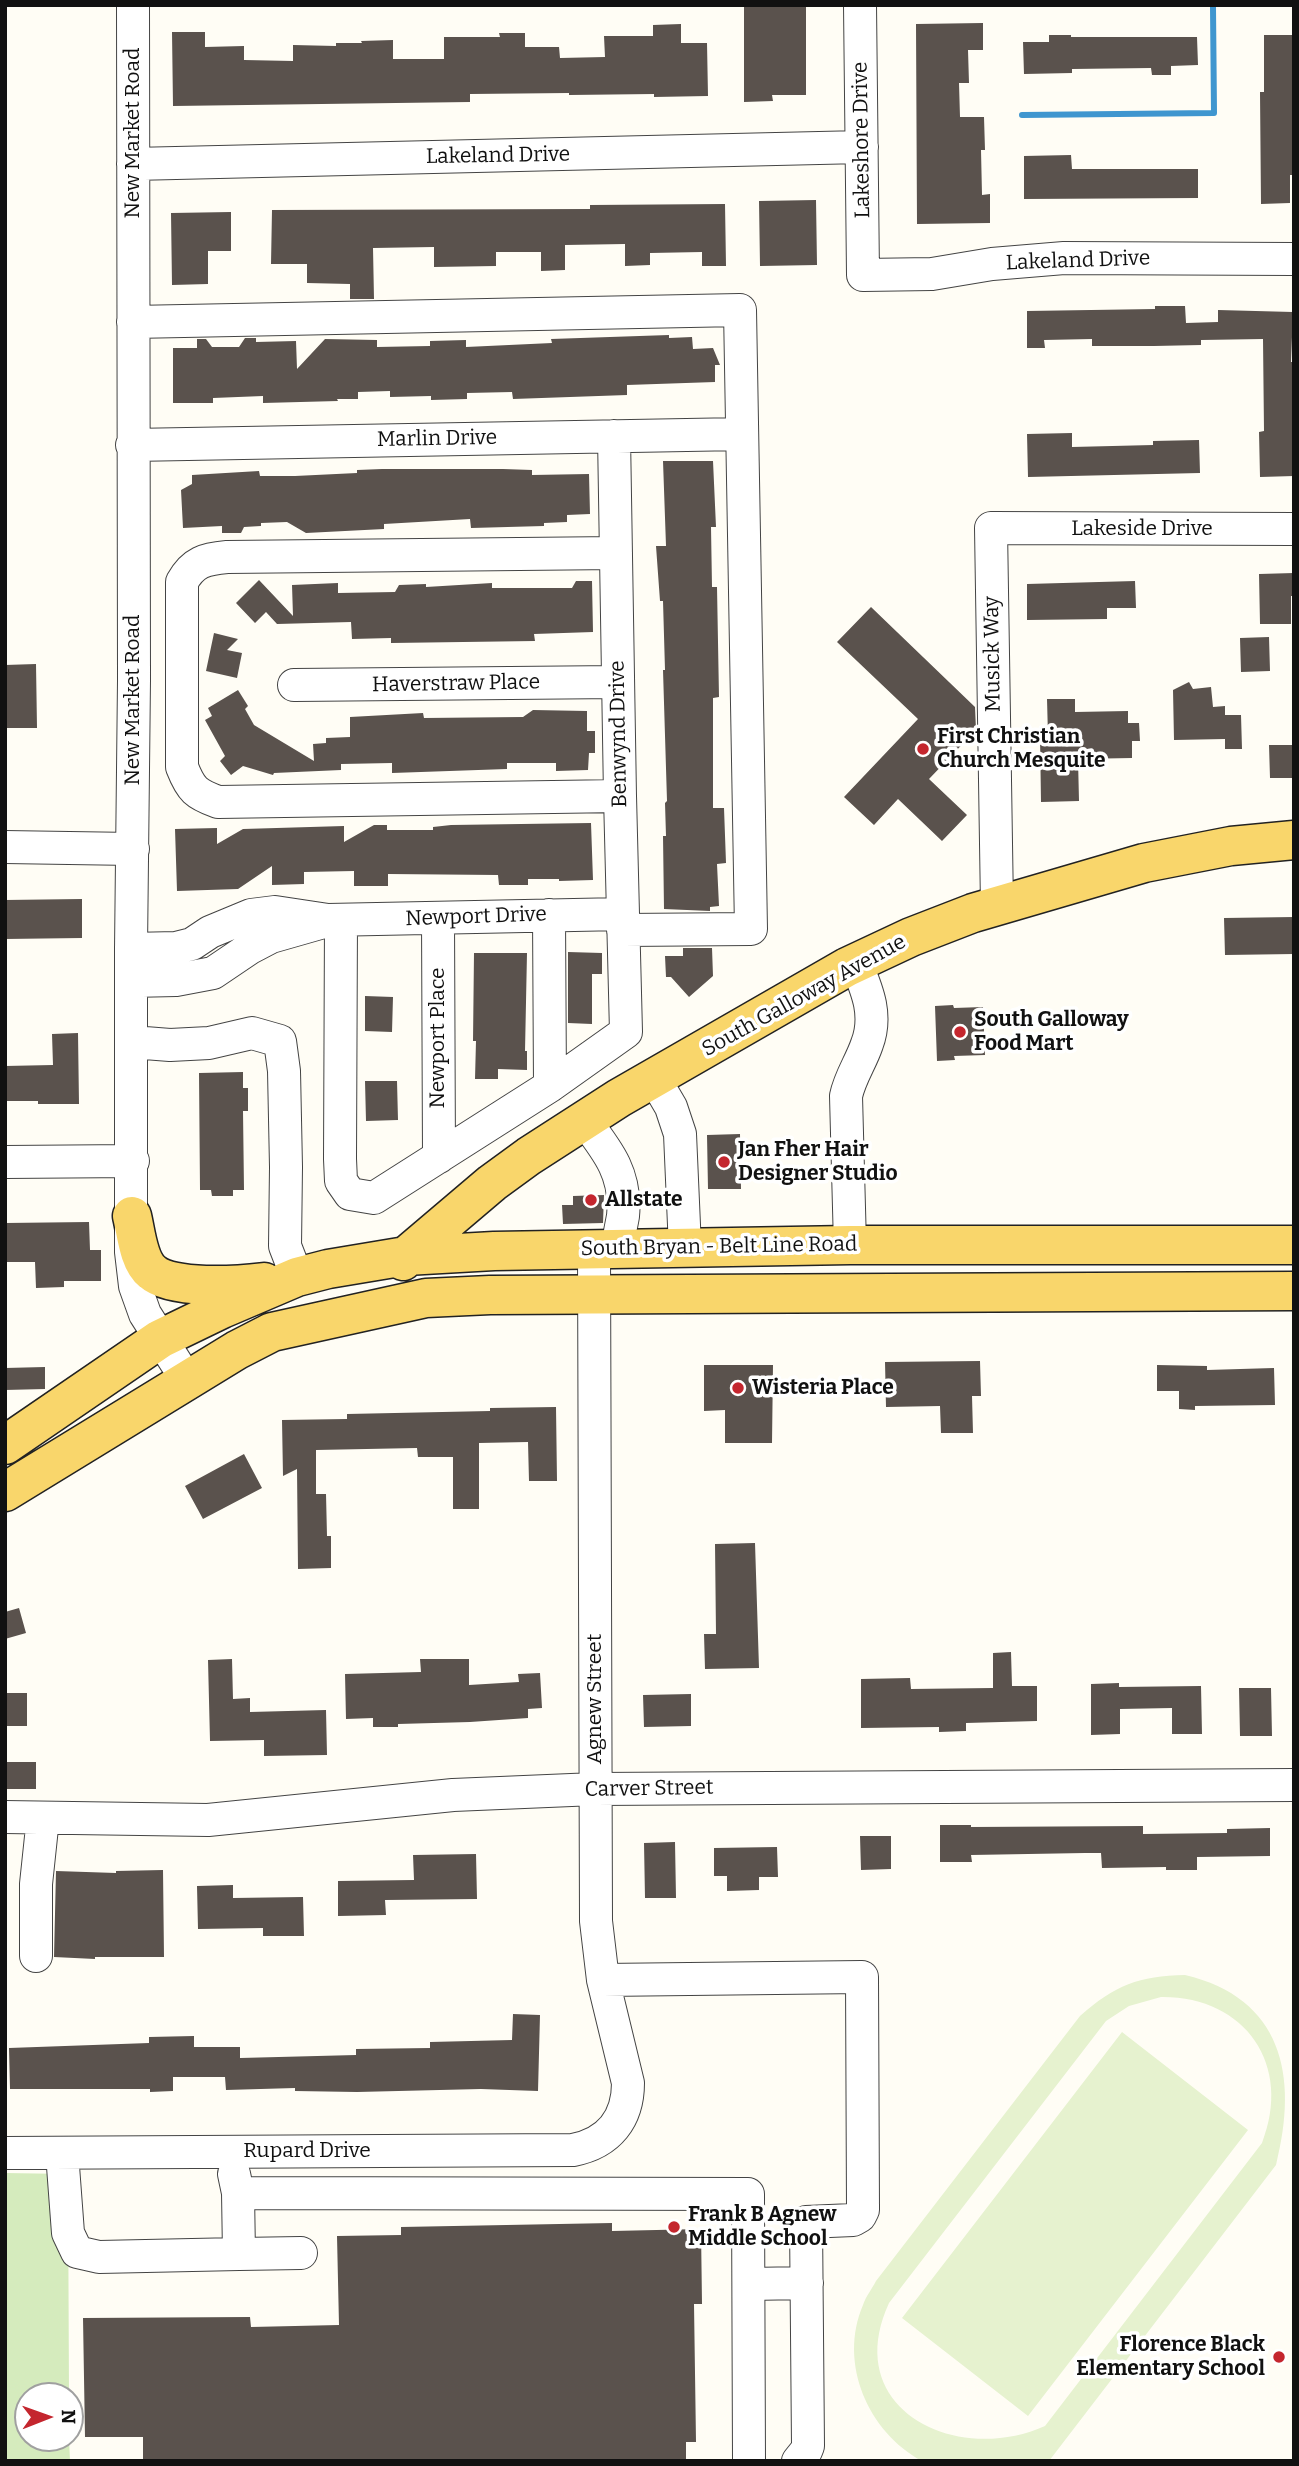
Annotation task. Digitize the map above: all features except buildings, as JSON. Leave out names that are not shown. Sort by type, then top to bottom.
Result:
[{"type":"main road","name":"South Galloway Avenue","points":[[272,1332],[297,1313],[324,1302],[372,1290],[395,1280],[406,1256],[492,1183],[654,1079],[856,963],[911,937],[973,913],[1144,863],[1231,846],[1294,840]]},
{"type":"main road","points":[[492,1183],[490,1214],[493,1230],[504,1251]]},
{"type":"main road","points":[[132,1216],[144,1261],[151,1272],[166,1280],[214,1284],[257,1283],[297,1277]]},
{"type":"main road","name":"South Bryan - Belt Line Road","points":[[5,1446],[160,1339],[252,1295],[297,1277],[328,1269],[406,1256],[504,1251],[850,1245],[1294,1245]]},
{"type":"main road","points":[[850,1245],[850,1293]]},
{"type":"main road","points":[[5,1492],[237,1350],[272,1332],[426,1298],[1294,1292]]},
{"type":"street","name":"New Market Road","points":[[133,5],[131,1252],[135,1286],[145,1314],[187,1380]]},
{"type":"street","name":"Lakeshore Drive","points":[[860,5],[863,275]]},
{"type":"street","name":"Lakeland Drive","points":[[133,164],[862,147]]},
{"type":"street","name":"Lakeland Drive","points":[[863,275],[932,274],[992,264],[1064,258],[1294,259]]},
{"type":"street","points":[[133,322],[740,310],[742,434]]},
{"type":"street","name":"Marlin Drive","points":[[132,445],[742,434]]},
{"type":"street","name":"Newport Drive","points":[[131,949],[176,948],[192,944],[210,932],[251,915],[275,912],[335,920],[549,915],[751,929],[742,434]]},
{"type":"street","name":"Benwynd Drive","points":[[550,1086],[626,1032],[614,436]]},
{"type":"street","name":"Lakeside Drive","points":[[991,528],[1294,530]]},
{"type":"street","name":"Musick Way","points":[[991,528],[997,906]]},
{"type":"street","points":[[616,552],[227,557],[210,558],[197,563],[188,570],[182,582],[182,767],[189,785],[199,795],[218,803],[620,796]]},
{"type":"street","name":"Haverstraw Place","points":[[294,685],[618,682]]},
{"type":"street","points":[[5,847],[133,849]]},
{"type":"street","points":[[335,920],[341,1181],[350,1194],[374,1198],[550,1086],[549,915]]},
{"type":"street","name":"Newport Place","points":[[438,918],[439,1157]]},
{"type":"street","name":"Newport Drive","points":[[131,981],[176,980],[213,973],[271,937],[335,920]]},
{"type":"street","points":[[850,1245],[846,1096],[850,1080],[868,1043],[872,1018],[871,999],[856,963]]},
{"type":"street","points":[[132,1042],[170,1045],[209,1043],[252,1033],[280,1041],[284,1071],[286,1140],[285,1246],[297,1277]]},
{"type":"street","points":[[654,1079],[671,1107],[680,1134],[685,1248]]},
{"type":"street","points":[[585,1121],[609,1153],[622,1181],[623,1216],[618,1234],[606,1250]]},
{"type":"street","points":[[5,1161],[133,1161]]},
{"type":"street","name":"Agnew Street","points":[[605,2137],[622,2119],[628,2095],[626,2072],[603,1980],[596,1921],[594,1295],[606,1250]]},
{"type":"street","name":"Carver Street","points":[[5,1817],[208,1820],[453,1795],[595,1789],[1294,1785]]},
{"type":"street","points":[[36,1956],[36,1884],[43,1818]]},
{"type":"street","points":[[603,1980],[862,1977],[863,2210],[860,2217],[853,2220],[806,2222],[808,2446],[798,2461]]},
{"type":"street","name":"Rupard Drive","points":[[5,2153],[573,2150],[587,2147],[605,2137]]},
{"type":"street","points":[[233,2151],[238,2193],[239,2254]]},
{"type":"street","points":[[62,2153],[68,2233],[77,2252],[99,2256],[301,2253]]},
{"type":"street","points":[[238,2193],[748,2194],[749,2461]]},
{"type":"street","points":[[749,2284],[807,2283]]},
{"type":"green space","points":[[1185,1975],[1218,1986],[1243,2002],[1262,2021],[1276,2045],[1283,2071],[1285,2101],[1283,2132],[1276,2165],[1049,2461],[922,2461],[886,2433],[863,2394],[856,2372],[854,2350],[856,2327],[866,2299],[876,2281],[1080,2016],[1128,1984],[1154,1977]],"holes":[[[1161,1997],[1191,2000],[1217,2008],[1238,2022],[1255,2040],[1266,2062],[1271,2087],[1270,2114],[1262,2143],[1045,2426],[1011,2437],[976,2439],[944,2433],[915,2419],[893,2399],[880,2373],[878,2340],[889,2303],[1106,2021],[1129,2006]]]},
{"type":"green space","points":[[1122,2032],[1248,2130],[1028,2416],[902,2318]]},
{"type":"green space","points":[[5,2173],[68,2174],[69,2382],[14,2382],[14,2452],[70,2452],[70,2461],[5,2461]]},
{"type":"waterway","points":[[1022,115],[1214,113],[1213,7]]},
{"type":"place","name":"First Christian Church Mesquite","points":[[923,749]]},
{"type":"place","name":"South Galloway Food Mart","points":[[960,1032]]},
{"type":"place","name":"Jan Fher Hair Designer Studio","points":[[724,1162]]},
{"type":"place","name":"Allstate","points":[[591,1200]]},
{"type":"place","name":"Wisteria Place","points":[[738,1388]]},
{"type":"place","name":"Frank B Agnew Middle School","points":[[674,2227]]},
{"type":"place","name":"Florence Black Elementary School","points":[[1279,2357]]}]
